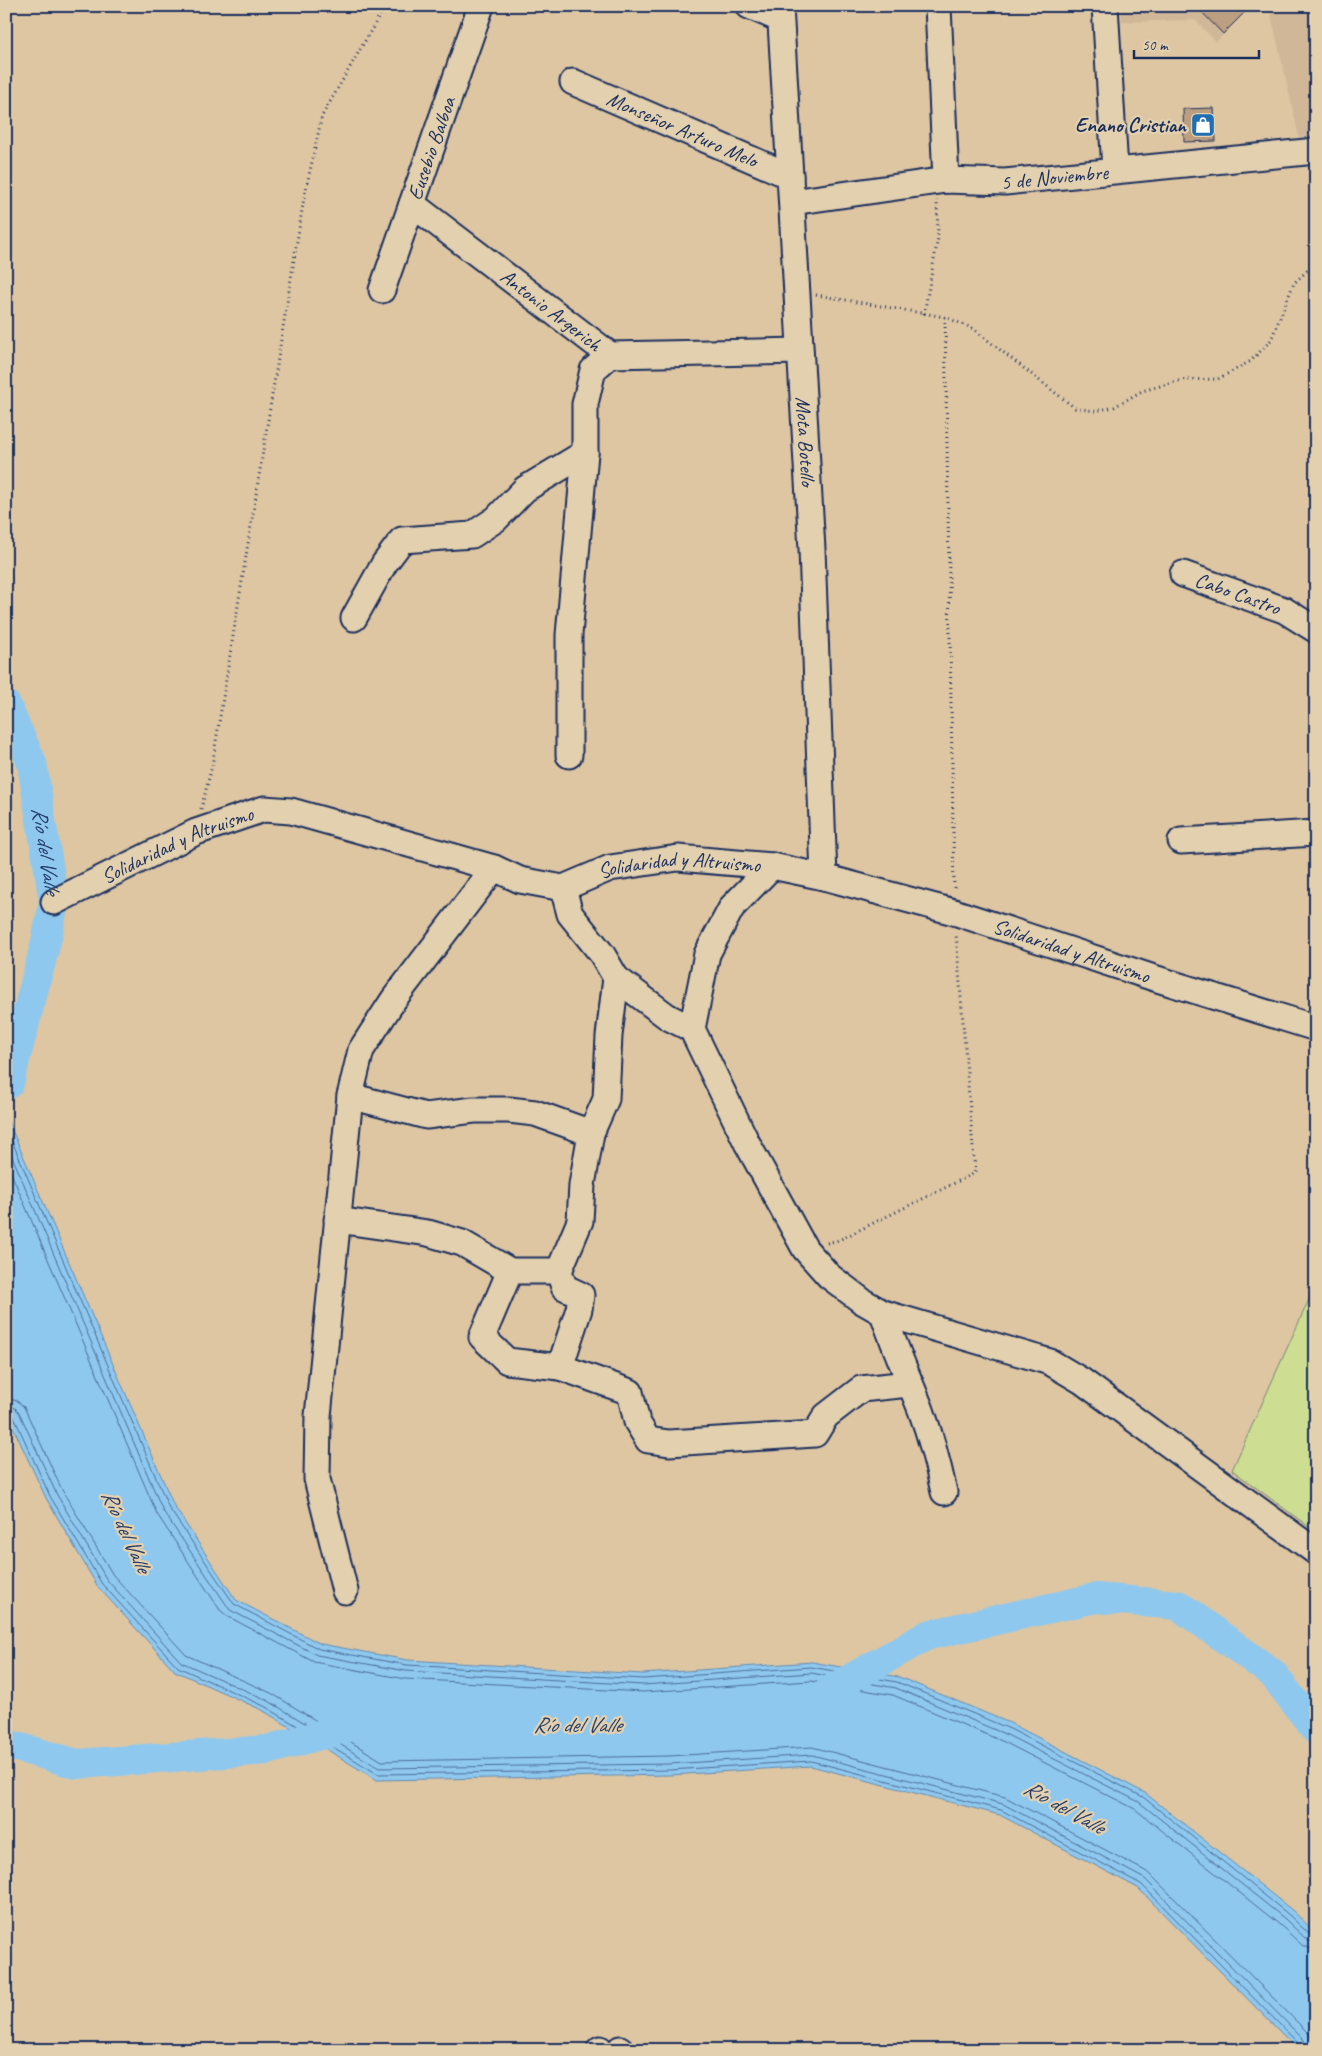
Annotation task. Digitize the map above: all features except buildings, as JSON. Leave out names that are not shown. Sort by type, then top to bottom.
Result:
[{"type":"street","name":"Eusebio Balboa","points":[[382,290],[481,6]]},
{"type":"street","points":[[749,6],[780,13]]},
{"type":"street","points":[[938,6],[941,181]]},
{"type":"street","points":[[1105,6],[1114,170]]},
{"type":"street","name":"Mota Botello","points":[[780,13],[812,549],[824,877]]},
{"type":"street","name":"Monseñor Arturo Melo","points":[[573,82],[790,176]]},
{"type":"street","name":"5 de Noviembre","points":[[792,202],[941,181],[1005,182],[1316,151]]},
{"type":"street","name":"Antonio Argerich","points":[[412,204],[610,355],[800,350]]},
{"type":"street","points":[[568,755],[569,635],[585,454],[585,404],[593,370],[610,355]]},
{"type":"street","points":[[354,618],[384,564],[402,540],[472,535],[496,519],[525,489],[585,454]]},
{"type":"street","name":"Cabo Castro","points":[[1183,574],[1284,610],[1316,630]]},
{"type":"street","name":"Solidaridad y Altruismo","points":[[54,902],[196,832],[264,809],[291,811],[494,868],[520,880],[563,888],[610,868],[678,858],[772,866],[824,877],[954,912],[1154,978],[1316,1028]]},
{"type":"street","points":[[1181,841],[1316,833]]},
{"type":"street","points":[[772,866],[732,907],[707,954],[692,1029],[747,1143],[805,1249],[829,1276],[862,1301],[883,1313],[1050,1362],[1082,1381],[1316,1552]]},
{"type":"street","points":[[344,1591],[317,1479],[318,1416],[350,1096],[361,1050],[394,999],[494,868]]},
{"type":"street","points":[[563,888],[570,914],[602,954],[616,978],[668,1017],[692,1029]]},
{"type":"street","points":[[560,1367],[579,1309],[581,1295],[564,1287],[559,1271],[580,1221],[582,1185],[591,1133],[606,1099],[609,1036],[616,978]]},
{"type":"street","points":[[350,1096],[426,1116],[474,1110],[509,1110],[535,1113],[591,1133]]},
{"type":"street","points":[[337,1220],[428,1233],[462,1242],[510,1271],[559,1271]]},
{"type":"street","points":[[510,1271],[482,1337],[507,1361],[560,1367],[630,1392],[636,1422],[648,1440],[669,1443],[815,1434],[826,1416],[861,1389],[909,1384]]},
{"type":"street","points":[[883,1313],[892,1343],[924,1419],[944,1492]]},
{"type":"path","points":[[196,832],[212,766],[304,198],[322,116],[385,6]]},
{"type":"path","points":[[924,314],[938,238],[941,181]]},
{"type":"path","points":[[796,291],[945,317],[972,328],[1075,408],[1095,411],[1114,407],[1142,391],[1182,380],[1218,379],[1251,361],[1271,340],[1294,283],[1306,271],[1316,271]]},
{"type":"path","points":[[805,1249],[839,1240],[975,1173],[954,912],[945,317]]},
{"type":"shaded area","points":[[1121,6],[1251,6],[1216,42],[1195,20],[1122,22]]},
{"type":"shaded area","points":[[1269,6],[1316,6],[1316,135],[1299,137]]},
{"type":"green space","points":[[1316,1284],[1316,1532],[1232,1470]]},
{"type":"water","points":[[6,1116],[174,1506],[236,1600],[321,1644],[407,1660],[643,1674],[812,1662],[899,1677],[1012,1724],[1145,1793],[1293,1911],[1316,1933],[1316,2050],[1298,2050],[1138,1888],[1000,1815],[811,1766],[670,1775],[377,1780],[262,1710],[175,1671],[98,1587],[46,1498],[6,1412]]},
{"type":"waterway","name":"Río del Valle","points":[[6,705],[32,763],[54,902],[46,942],[9,1083],[6,1085]]},
{"type":"waterway","name":"Río del Valle","points":[[830,1690],[928,1635],[1096,1598],[1178,1605],[1272,1673],[1316,1730]]},
{"type":"waterway","name":"Río del Valle","points":[[6,1744],[77,1764],[267,1750],[348,1727]]},
{"type":"place","name":"Enano Cristian","points":[[1203,125]]}]
